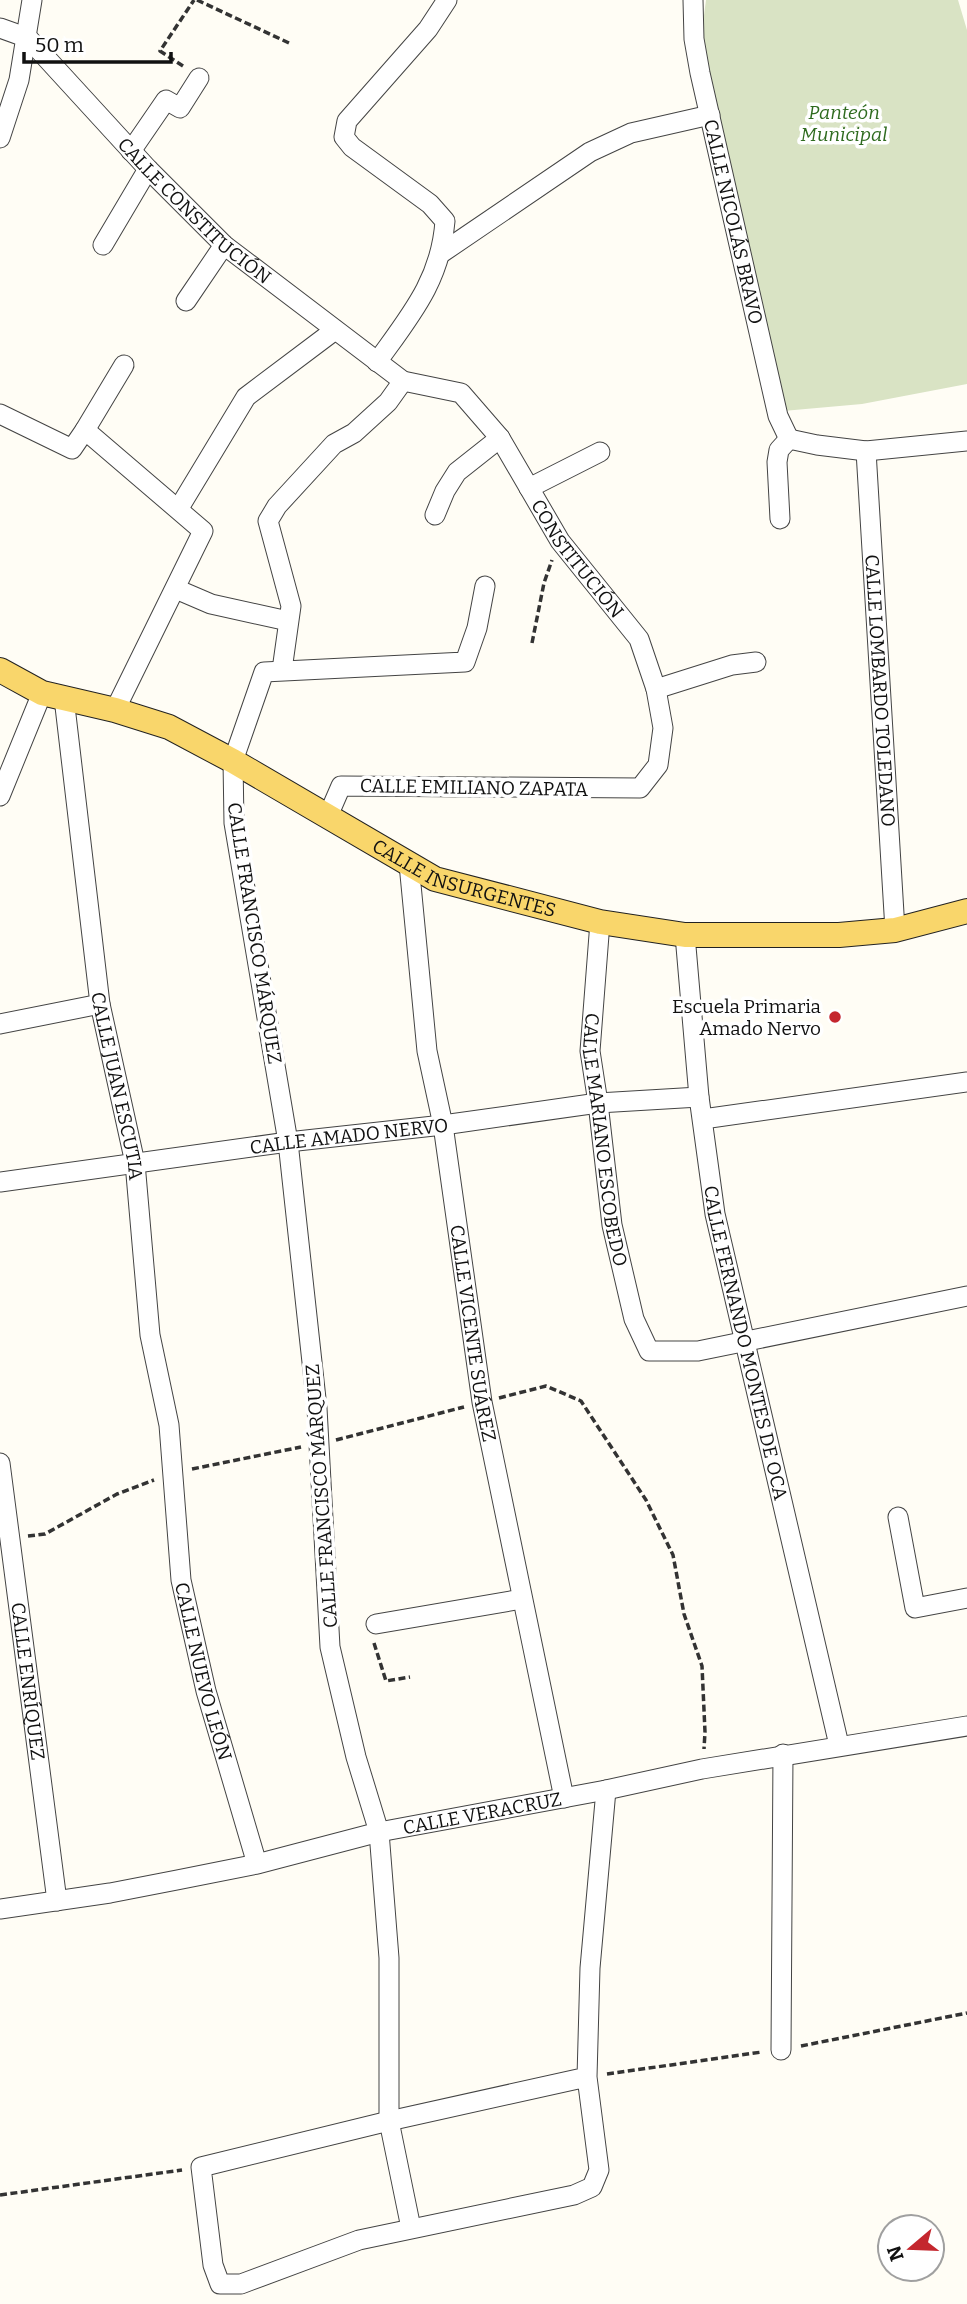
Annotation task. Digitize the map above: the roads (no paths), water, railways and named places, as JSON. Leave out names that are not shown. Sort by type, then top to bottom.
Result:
[{"type":"main road","name":"CALLE INSURGENTES","points":[[0,670],[53,696],[115,710],[169,727],[233,761],[435,879],[600,922],[685,935],[839,935],[895,930],[967,911]]},
{"type":"street","points":[[0,138],[19,80],[33,0]]},
{"type":"street","points":[[377,362],[421,302],[440,254],[445,221],[430,204],[352,147],[344,137],[347,121],[428,29],[447,0]]},
{"type":"street","name":"CALLE NICOLÁS BRAVO","points":[[693,0],[694,39],[710,115],[778,416],[789,439]]},
{"type":"street","name":"CALLE CONSTITUCIÓN","points":[[0,29],[28,38],[148,169],[224,245],[403,381]]},
{"type":"street","points":[[131,151],[166,100],[180,108],[199,78]]},
{"type":"street","points":[[440,254],[599,147],[631,133],[710,115]]},
{"type":"street","points":[[103,244],[148,169]]},
{"type":"street","points":[[186,301],[224,245]]},
{"type":"street","points":[[179,508],[246,397],[335,330]]},
{"type":"street","points":[[0,414],[72,449],[124,365]]},
{"type":"street","points":[[282,670],[291,606],[268,521],[277,506],[334,444],[354,433],[388,402],[403,381]]},
{"type":"street","name":"CONSTITUCIÓN","points":[[403,381],[461,393],[500,438],[560,541],[639,639],[656,689],[663,728],[657,765],[640,788]]},
{"type":"street","points":[[85,430],[203,531],[115,710]]},
{"type":"street","points":[[435,515],[457,472],[500,438]]},
{"type":"street","points":[[780,519],[779,450],[789,439],[866,450],[967,441]]},
{"type":"street","name":"CALLE LOMBARDO TOLEDANO","points":[[866,450],[895,930]]},
{"type":"street","points":[[529,488],[600,452]]},
{"type":"street","points":[[233,761],[264,672],[465,662],[477,628],[485,586]]},
{"type":"street","points":[[176,589],[211,604],[288,621]]},
{"type":"street","points":[[656,689],[732,665],[757,662]]},
{"type":"street","points":[[0,796],[53,696]]},
{"type":"street","name":"CALLE JUAN ESCUTIA","points":[[53,696],[100,1004],[135,1163],[150,1335],[169,1425],[173,1473]]},
{"type":"street","name":"CALLE FRANCISCO MÁRQUEZ","points":[[233,761],[234,823],[288,1142],[319,1444],[330,1647],[356,1757],[379,1832],[389,1958],[389,2121],[411,2228]]},
{"type":"street","name":"CALLE EMILIANO ZAPATA","points":[[328,816],[341,786],[640,788]]},
{"type":"street","name":"CALLE VICENTE SUÁREZ","points":[[410,864],[427,1051],[443,1125],[482,1402],[564,1798]]},
{"type":"street","name":"CALLE MARIANO ESCOBEDO","points":[[600,922],[590,1051],[612,1225],[634,1320],[649,1351],[698,1351],[743,1341]]},
{"type":"street","name":"CALLE FERNANDO MONTES DE OCA","points":[[685,935],[699,1097],[715,1214],[839,1745]]},
{"type":"street","points":[[0,1024],[100,1004]]},
{"type":"street","points":[[703,1119],[967,1082]]},
{"type":"street","name":"CALLE AMADO NERVO","points":[[0,1182],[598,1103],[699,1097]]},
{"type":"street","points":[[743,1341],[967,1296]]},
{"type":"street","name":"CALLE ENRÍQUEZ","points":[[0,1463],[58,1901]]},
{"type":"street","name":"CALLE NUEVO LEÓN","points":[[173,1473],[181,1580],[206,1691],[257,1864]]},
{"type":"street","points":[[898,1517],[915,1608],[967,1598]]},
{"type":"street","points":[[376,1624],[522,1599]]},
{"type":"street","name":"CALLE VERACRUZ","points":[[0,1909],[123,1891],[257,1864],[379,1832],[606,1790],[702,1769],[967,1726]]},
{"type":"street","points":[[782,2050],[783,1754]]},
{"type":"street","points":[[587,2077],[389,2121],[201,2167],[213,2265],[220,2284],[241,2284],[359,2240],[574,2195],[592,2186],[599,2170],[587,2077],[590,1968],[606,1790]]},
{"type":"place","name":"Escuela Primaria Amado Nervo","points":[[835,1017]]},
{"type":"park label","name":"Panteón Municipal","points":[[844,123]]}]
